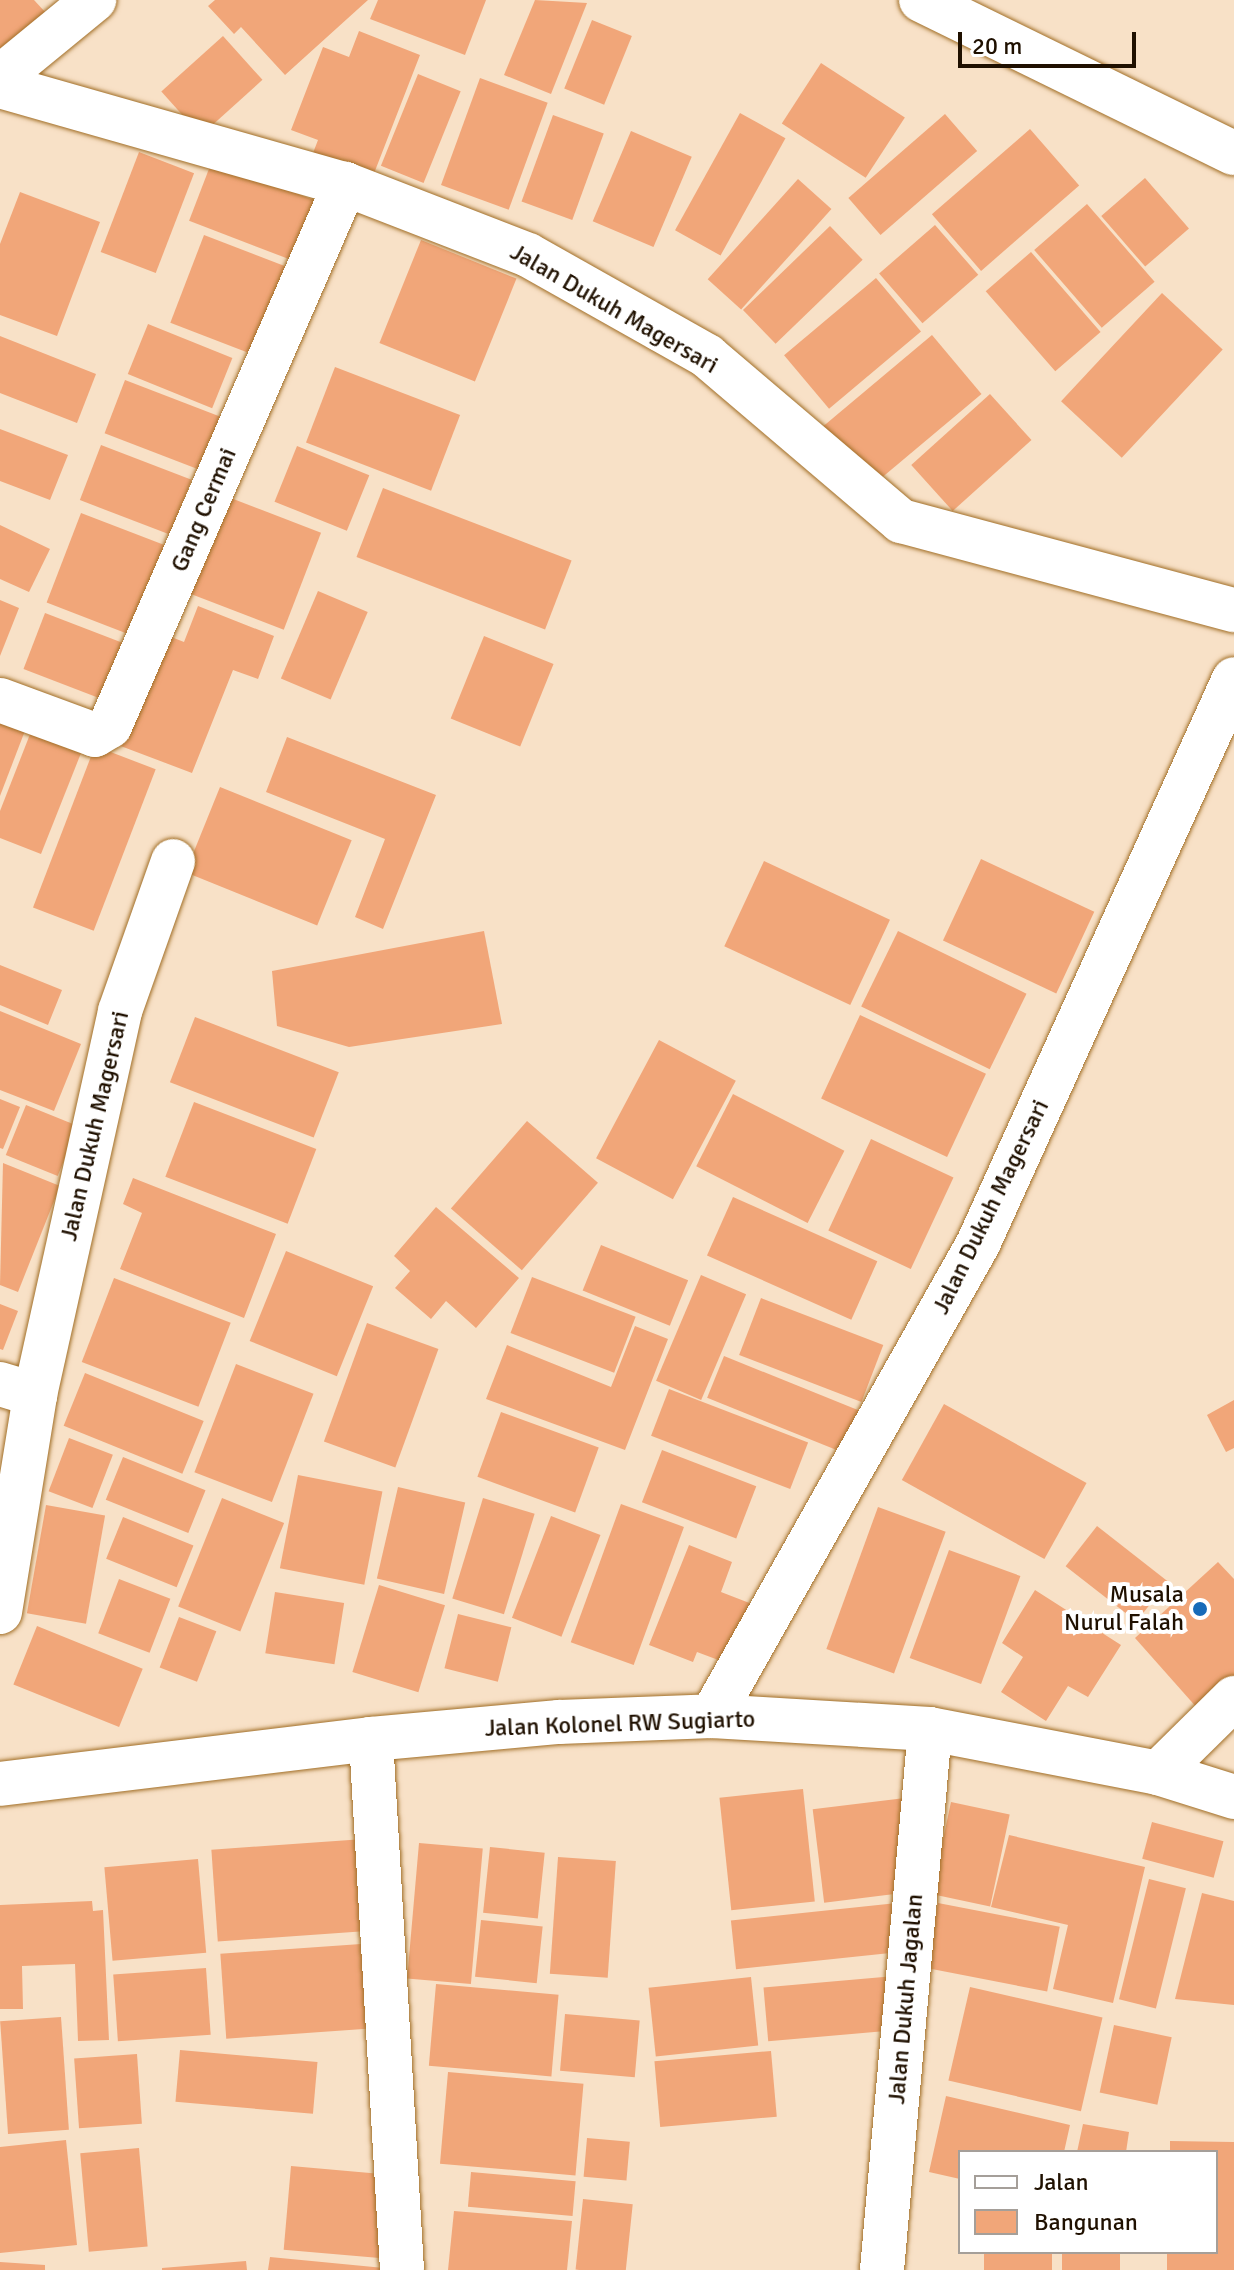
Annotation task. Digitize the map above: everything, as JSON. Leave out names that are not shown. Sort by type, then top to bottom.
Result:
[{"type":"street","points":[[0,77],[94,0]]},
{"type":"street","points":[[921,0],[1234,153]]},
{"type":"street","name":"Jalan Dukuh Magersari","points":[[0,86],[345,184],[528,255],[707,356],[901,521],[1234,610]]},
{"type":"street","name":"Gang Cermai","points":[[0,700],[95,735],[110,726],[345,184]]},
{"type":"street","name":"Jalan Dukuh Magersari","points":[[712,1716],[978,1244],[1234,679]]},
{"type":"street","name":"Jalan Dukuh Magersari","points":[[0,1612],[17,1390],[120,1011],[173,861]]},
{"type":"street","points":[[1158,1773],[1234,1698]]},
{"type":"street","name":"Jalan Kolonel RW Sugiarto","points":[[0,1784],[371,1739],[559,1722],[712,1716],[930,1729],[1158,1773],[1234,1797]]},
{"type":"street","name":"Jalan Dukuh Jagalan","points":[[882,2270],[930,1729]]},
{"type":"street","points":[[371,1739],[402,2270]]},
{"type":"building","points":[[0,0],[34,0],[46,13],[0,54]]},
{"type":"building","points":[[215,0],[368,0],[285,75],[241,27],[234,34],[208,6]]},
{"type":"building","points":[[378,0],[486,0],[465,55],[370,19]]},
{"type":"building","points":[[535,0],[587,3],[551,94],[504,75]]},
{"type":"building","points":[[592,20],[632,36],[604,105],[564,89]]},
{"type":"building","points":[[359,31],[420,55],[373,176],[313,153],[318,140],[291,130],[323,47],[349,57]]},
{"type":"building","points":[[223,36],[262,80],[201,135],[161,92]]},
{"type":"building","points":[[821,63],[905,117],[866,178],[782,123]]},
{"type":"building","points":[[418,74],[461,91],[424,183],[381,166]]},
{"type":"building","points":[[480,78],[548,103],[509,210],[441,185]]},
{"type":"building","points":[[740,113],[785,138],[721,255],[675,230]]},
{"type":"building","points":[[945,114],[977,151],[881,235],[848,198]]},
{"type":"building","points":[[553,115],[604,133],[572,220],[522,201]]},
{"type":"building","points":[[1030,129],[1079,186],[981,271],[932,214]]},
{"type":"building","points":[[631,131],[692,157],[653,247],[593,221]]},
{"type":"building","points":[[139,152],[194,173],[156,273],[101,252]]},
{"type":"building","points":[[212,161],[322,203],[299,263],[189,221]]},
{"type":"building","points":[[1145,178],[1189,229],[1145,267],[1101,216]]},
{"type":"building","points":[[798,179],[831,209],[741,309],[708,279]]},
{"type":"building","points":[[20,192],[100,222],[57,336],[0,315],[0,244]]},
{"type":"building","points":[[1087,204],[1155,282],[1102,328],[1034,250]]},
{"type":"building","points":[[935,225],[978,275],[922,323],[879,274]]},
{"type":"building","points":[[830,226],[863,260],[776,344],[743,310]]},
{"type":"building","points":[[204,235],[292,269],[258,356],[170,323]]},
{"type":"building","points":[[421,240],[516,279],[475,382],[379,343]]},
{"type":"building","points":[[1031,252],[1101,332],[1055,371],[986,291]]},
{"type":"building","points":[[876,278],[921,332],[829,409],[784,355]]},
{"type":"building","points":[[1162,293],[1223,350],[1122,458],[1061,401]]},
{"type":"building","points":[[148,324],[232,358],[212,408],[128,374]]},
{"type":"building","points":[[932,335],[981,394],[873,485],[823,426]]},
{"type":"building","points":[[0,336],[96,374],[77,423],[0,393]]},
{"type":"building","points":[[335,367],[460,415],[431,491],[306,443]]},
{"type":"building","points":[[125,380],[228,419],[207,473],[105,433]]},
{"type":"building","points":[[990,394],[1031,440],[953,511],[911,465]]},
{"type":"building","points":[[0,429],[68,455],[50,500],[0,481]]},
{"type":"building","points":[[101,445],[192,480],[170,535],[80,500]]},
{"type":"building","points":[[297,446],[369,475],[347,531],[275,502]]},
{"type":"building","points":[[383,488],[572,560],[545,629],[356,557]]},
{"type":"building","points":[[223,495],[321,533],[284,630],[186,592]]},
{"type":"building","points":[[81,513],[165,545],[131,635],[47,603]]},
{"type":"building","points":[[0,525],[50,549],[29,592],[0,579]]},
{"type":"building","points":[[318,591],[368,612],[331,700],[281,678]]},
{"type":"building","points":[[0,600],[19,608],[0,656]]},
{"type":"building","points":[[198,606],[274,636],[258,679],[233,670],[192,773],[118,745],[161,633],[184,642]]},
{"type":"building","points":[[45,613],[124,643],[103,699],[23,669]]},
{"type":"building","points":[[484,636],[554,664],[520,747],[451,719]]},
{"type":"building","points":[[0,703],[31,715],[0,796]]},
{"type":"building","points":[[34,724],[85,743],[41,854],[0,838],[0,811]]},
{"type":"building","points":[[287,737],[436,795],[383,929],[355,917],[385,839],[266,792]]},
{"type":"building","points":[[95,746],[156,769],[94,931],[33,908]]},
{"type":"building","points":[[220,787],[352,840],[317,925],[186,872]]},
{"type":"building","points":[[981,859],[1094,912],[1056,993],[943,941]]},
{"type":"building","points":[[764,861],[890,920],[850,1005],[724,946]]},
{"type":"building","points":[[484,931],[502,1024],[349,1047],[277,1026],[272,971]]},
{"type":"building","points":[[898,931],[1027,994],[990,1069],[861,1006]]},
{"type":"building","points":[[0,965],[62,990],[48,1025],[0,1005]]},
{"type":"building","points":[[0,1011],[81,1044],[54,1111],[0,1090]]},
{"type":"building","points":[[860,1015],[986,1074],[947,1157],[821,1098]]},
{"type":"building","points":[[195,1017],[339,1072],[314,1138],[170,1082]]},
{"type":"building","points":[[659,1040],[736,1081],[673,1199],[596,1158]]},
{"type":"building","points":[[733,1094],[844,1151],[808,1223],[696,1166]]},
{"type":"building","points":[[0,1099],[20,1107],[3,1149],[0,1148]]},
{"type":"building","points":[[194,1102],[316,1149],[288,1224],[165,1177]]},
{"type":"building","points":[[26,1105],[78,1126],[58,1176],[6,1155]]},
{"type":"building","points":[[527,1121],[598,1183],[522,1270],[451,1209]]},
{"type":"building","points":[[871,1139],[953,1177],[911,1269],[828,1231]]},
{"type":"building","points":[[3,1163],[60,1186],[18,1292],[0,1285]]},
{"type":"building","points":[[133,1178],[276,1234],[244,1318],[120,1269],[142,1213],[123,1204]]},
{"type":"building","points":[[733,1197],[877,1261],[851,1320],[707,1255]]},
{"type":"building","points":[[436,1207],[519,1278],[476,1328],[446,1301],[431,1319],[395,1288],[410,1271],[394,1256]]},
{"type":"building","points":[[601,1245],[688,1280],[670,1326],[583,1290]]},
{"type":"building","points":[[286,1251],[373,1286],[337,1376],[250,1341]]},
{"type":"building","points":[[701,1275],[746,1294],[701,1400],[656,1381]]},
{"type":"building","points":[[532,1277],[636,1317],[614,1373],[510,1333]]},
{"type":"building","points":[[114,1278],[231,1323],[198,1407],[82,1362]]},
{"type":"building","points":[[761,1298],[883,1345],[861,1402],[739,1355]]},
{"type":"building","points":[[0,1304],[18,1311],[3,1350],[0,1349]]},
{"type":"building","points":[[367,1323],[438,1349],[395,1467],[324,1441]]},
{"type":"building","points":[[635,1326],[668,1339],[625,1450],[486,1399],[507,1345],[611,1387]]},
{"type":"building","points":[[724,1356],[866,1413],[849,1455],[707,1398]]},
{"type":"building","points":[[236,1364],[313,1394],[272,1502],[194,1472]]},
{"type":"building","points":[[85,1373],[204,1421],[182,1474],[64,1426]]},
{"type":"building","points":[[669,1389],[808,1442],[790,1489],[651,1436]]},
{"type":"building","points":[[1234,1400],[1234,1448],[1226,1452],[1207,1415]]},
{"type":"building","points":[[944,1404],[1087,1483],[1044,1559],[902,1480]]},
{"type":"building","points":[[501,1412],[599,1448],[575,1512],[477,1477]]},
{"type":"building","points":[[69,1438],[113,1455],[92,1508],[49,1491]]},
{"type":"building","points":[[662,1450],[756,1486],[736,1538],[642,1502]]},
{"type":"building","points":[[123,1457],[206,1490],[188,1533],[106,1500]]},
{"type":"building","points":[[298,1475],[382,1491],[364,1585],[280,1568]]},
{"type":"building","points":[[398,1487],[465,1503],[444,1594],[377,1579]]},
{"type":"building","points":[[222,1498],[284,1523],[240,1632],[178,1606]]},
{"type":"building","points":[[483,1498],[535,1514],[504,1614],[452,1598]]},
{"type":"building","points":[[621,1504],[684,1527],[634,1665],[571,1642]]},
{"type":"building","points":[[46,1505],[105,1515],[86,1624],[27,1613]]},
{"type":"building","points":[[878,1507],[946,1532],[894,1674],[826,1649]]},
{"type":"building","points":[[551,1516],[600,1535],[561,1637],[512,1618]]},
{"type":"building","points":[[123,1517],[193,1545],[177,1587],[106,1559]]},
{"type":"building","points":[[1097,1526],[1168,1581],[1137,1622],[1066,1566]]},
{"type":"building","points":[[689,1545],[732,1562],[721,1592],[752,1604],[729,1664],[697,1652],[693,1662],[649,1645]]},
{"type":"building","points":[[949,1550],[1020,1576],[981,1684],[910,1658]]},
{"type":"building","name":"Musala Nurul Falah","points":[[1218,1562],[1234,1579],[1234,1676],[1198,1709],[1135,1638]]},
{"type":"building","points":[[119,1579],[170,1599],[150,1653],[98,1633]]},
{"type":"building","points":[[379,1585],[445,1605],[418,1692],[352,1672]]},
{"type":"building","points":[[1035,1590],[1121,1645],[1088,1697],[1068,1686],[1046,1721],[1001,1692],[1023,1657],[1002,1643]]},
{"type":"building","points":[[275,1592],[344,1603],[334,1664],[265,1653]]},
{"type":"building","points":[[458,1614],[511,1627],[498,1682],[444,1668]]},
{"type":"building","points":[[179,1617],[216,1631],[197,1682],[160,1667]]},
{"type":"building","points":[[37,1626],[143,1669],[119,1727],[13,1684]]},
{"type":"building","points":[[803,1789],[815,1901],[731,1910],[719,1798]]},
{"type":"building","points":[[905,1798],[916,1891],[824,1903],[813,1809]]},
{"type":"building","points":[[951,1802],[1010,1814],[990,1906],[931,1894]]},
{"type":"building","points":[[1152,1822],[1223,1841],[1214,1878],[1142,1859]]},
{"type":"building","points":[[1009,1835],[1145,1867],[1113,2003],[1053,1989],[1068,1925],[991,1907]]},
{"type":"building","points":[[364,1839],[370,1931],[218,1941],[211,1850]]},
{"type":"building","points":[[419,1843],[483,1849],[471,1984],[407,1978]]},
{"type":"building","points":[[490,1847],[545,1853],[538,1918],[483,1913]]},
{"type":"building","points":[[558,1857],[616,1861],[608,1978],[550,1974]]},
{"type":"building","points":[[198,1859],[206,1953],[113,1961],[104,1867]]},
{"type":"building","points":[[1149,1879],[1186,1888],[1156,2009],[1119,1999]]},
{"type":"building","points":[[1202,1893],[1234,1901],[1234,2005],[1175,1999]]},
{"type":"building","points":[[92,1901],[93,1911],[103,1910],[109,2040],[78,2041],[75,1964],[22,1966],[23,2009],[0,2009],[0,1905]]},
{"type":"building","points":[[897,1903],[902,1952],[736,1969],[731,1920]]},
{"type":"building","points":[[938,1903],[1060,1927],[1047,1991],[925,1968]]},
{"type":"building","points":[[481,1920],[543,1926],[537,1983],[475,1977]]},
{"type":"building","points":[[361,1944],[367,2029],[226,2039],[220,1954]]},
{"type":"building","points":[[206,1968],[211,2035],[118,2041],[113,1974]]},
{"type":"building","points":[[895,1976],[900,2030],[768,2041],[764,1988]]},
{"type":"building","points":[[751,1977],[758,2046],[656,2056],[649,1988]]},
{"type":"building","points":[[436,1984],[559,1995],[551,2076],[429,2066]]},
{"type":"building","points":[[970,1987],[1103,2018],[1081,2111],[948,2081]]},
{"type":"building","points":[[565,2014],[640,2021],[635,2077],[560,2071]]},
{"type":"building","points":[[61,2017],[69,2130],[8,2134],[0,2021]]},
{"type":"building","points":[[1114,2025],[1172,2037],[1157,2105],[1100,2092]]},
{"type":"building","points":[[180,2050],[317,2062],[313,2114],[175,2102]]},
{"type":"building","points":[[771,2051],[777,2117],[660,2127],[654,2061]]},
{"type":"building","points":[[137,2054],[142,2124],[79,2128],[74,2058]]},
{"type":"building","points":[[448,2072],[583,2084],[575,2176],[440,2164]]},
{"type":"building","points":[[946,2096],[1070,2125],[1064,2150],[958,2150],[958,2179],[929,2172]]},
{"type":"building","points":[[1083,2124],[1129,2132],[1126,2150],[1077,2150]]},
{"type":"building","points":[[587,2138],[630,2142],[626,2181],[584,2177]]},
{"type":"building","points":[[66,2140],[77,2245],[0,2253],[0,2147]]},
{"type":"building","points":[[1170,2141],[1234,2142],[1234,2270],[1167,2270],[1167,2254],[1218,2254],[1218,2150],[1170,2150]]},
{"type":"building","points":[[139,2148],[148,2247],[89,2252],[80,2153]]},
{"type":"building","points":[[291,2166],[393,2175],[385,2259],[284,2250]]},
{"type":"building","points":[[471,2172],[576,2181],[573,2216],[468,2207]]},
{"type":"building","points":[[583,2199],[633,2204],[626,2270],[576,2270]]},
{"type":"building","points":[[454,2211],[572,2221],[567,2270],[448,2270]]},
{"type":"building","points":[[984,2254],[1052,2254],[1052,2270],[984,2270]]},
{"type":"building","points":[[1062,2254],[1120,2254],[1120,2270],[1062,2270]]},
{"type":"building","points":[[270,2257],[384,2268],[384,2270],[268,2270]]},
{"type":"building","points":[[246,2261],[247,2270],[162,2270],[162,2268]]},
{"type":"building","points":[[0,2262],[45,2265],[45,2270],[0,2270]]},
{"type":"place","name":"Musala Nurul Falah","points":[[1200,1609]]}]
